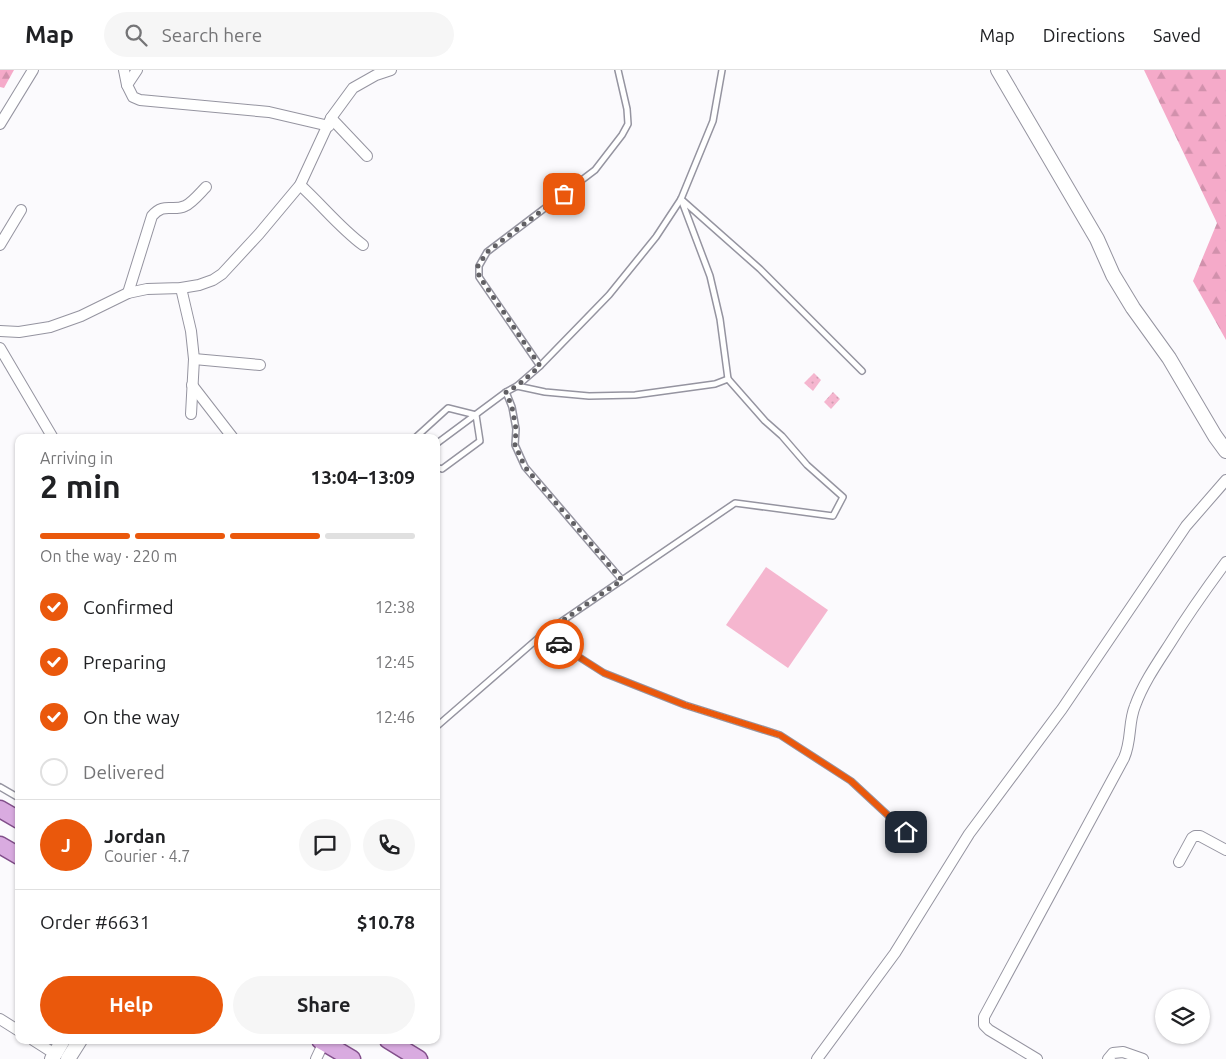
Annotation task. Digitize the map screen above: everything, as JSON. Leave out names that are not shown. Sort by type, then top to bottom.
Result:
[{"type":"main road","points":[[0,809],[15,818]]},
{"type":"main road","points":[[0,845],[15,854]]},
{"type":"main road","points":[[327,1044],[352,1059]]},
{"type":"main road","points":[[395,1044],[419,1059]]},
{"type":"street","points":[[0,124],[33,70]]},
{"type":"street","points":[[124,70],[127,85],[133,97],[140,100],[269,112],[330,122],[367,156]]},
{"type":"street","points":[[127,85],[137,70]]},
{"type":"street","points":[[0,331],[19,332],[50,327],[81,316],[128,293],[147,288],[181,288],[206,282],[222,274],[300,185],[330,122],[353,88],[391,70]]},
{"type":"street","points":[[998,70],[1097,239],[1113,275],[1133,308],[1169,358],[1215,436],[1226,451]]},
{"type":"street","points":[[300,185],[349,234],[363,245]]},
{"type":"street","points":[[128,293],[152,216],[156,211],[165,207],[185,206],[206,187]]},
{"type":"street","points":[[0,245],[21,210]]},
{"type":"street","points":[[181,288],[191,332],[194,359],[191,414]]},
{"type":"street","points":[[0,348],[51,434]]},
{"type":"street","points":[[194,359],[260,365]]},
{"type":"street","points":[[192,385],[229,434]]},
{"type":"street","points":[[817,1059],[896,953],[969,834],[1062,709],[1186,526],[1226,480]]},
{"type":"street","points":[[1037,1059],[989,1030],[984,1025],[984,1017],[1129,748],[1130,722],[1134,707],[1146,681],[1198,599],[1226,562]]},
{"type":"street","points":[[1179,862],[1192,838],[1195,836],[1200,836],[1226,850]]},
{"type":"street","points":[[0,1020],[15,1029]]},
{"type":"street","points":[[40,1044],[64,1057]]},
{"type":"street","points":[[63,1044],[64,1057]]},
{"type":"street","points":[[64,1057],[76,1044]]},
{"type":"street","points":[[316,1059],[321,1044]]},
{"type":"street","points":[[1108,1059],[1113,1053],[1123,1052],[1143,1059]]},
{"type":"lane","points":[[540,366],[479,276],[478,266],[487,252],[594,170],[622,135],[628,124],[627,109],[618,70]]},
{"type":"lane","points":[[440,441],[506,392],[517,386],[540,366],[609,295],[656,237],[681,199],[713,121],[722,70]]},
{"type":"lane","points":[[681,199],[760,269],[862,371]]},
{"type":"lane","points":[[440,724],[543,634],[735,503],[833,516],[842,497],[807,465],[728,379],[720,319],[710,276],[681,199]]},
{"type":"lane","points":[[517,386],[545,392],[589,396],[635,395],[714,384],[728,379]]},
{"type":"lane","points":[[506,392],[512,407],[516,429],[515,445],[525,467],[622,580]]},
{"type":"lane","points":[[419,434],[448,408],[476,415]]},
{"type":"lane","points":[[440,468],[442,469],[480,441],[476,415]]},
{"type":"lane","points":[[543,634],[604,673],[685,705],[780,735],[851,781],[920,845]]},
{"type":"lane","points":[[0,787],[15,796]]},
{"type":"shaded area","points":[[814,373],[821,380],[813,391],[804,383]]},
{"type":"shaded area","points":[[833,392],[840,399],[831,409],[824,402]]},
{"type":"shaded area","points":[[766,567],[828,610],[788,668],[726,625]]},
{"type":"green space","points":[[0,70],[14,70],[4,88],[0,87]]},
{"type":"green space","points":[[1144,70],[1226,70],[1226,340],[1193,281],[1217,223]]},
{"type":"way so far","points":[[559,644],[543,634],[622,580],[525,467],[515,445],[516,429],[512,407],[506,392],[517,386],[540,366],[479,276],[478,266],[487,252],[564,194]]},
{"type":"route","points":[[559,644],[604,673],[685,705],[780,735],[851,781],[906,832]]}]
